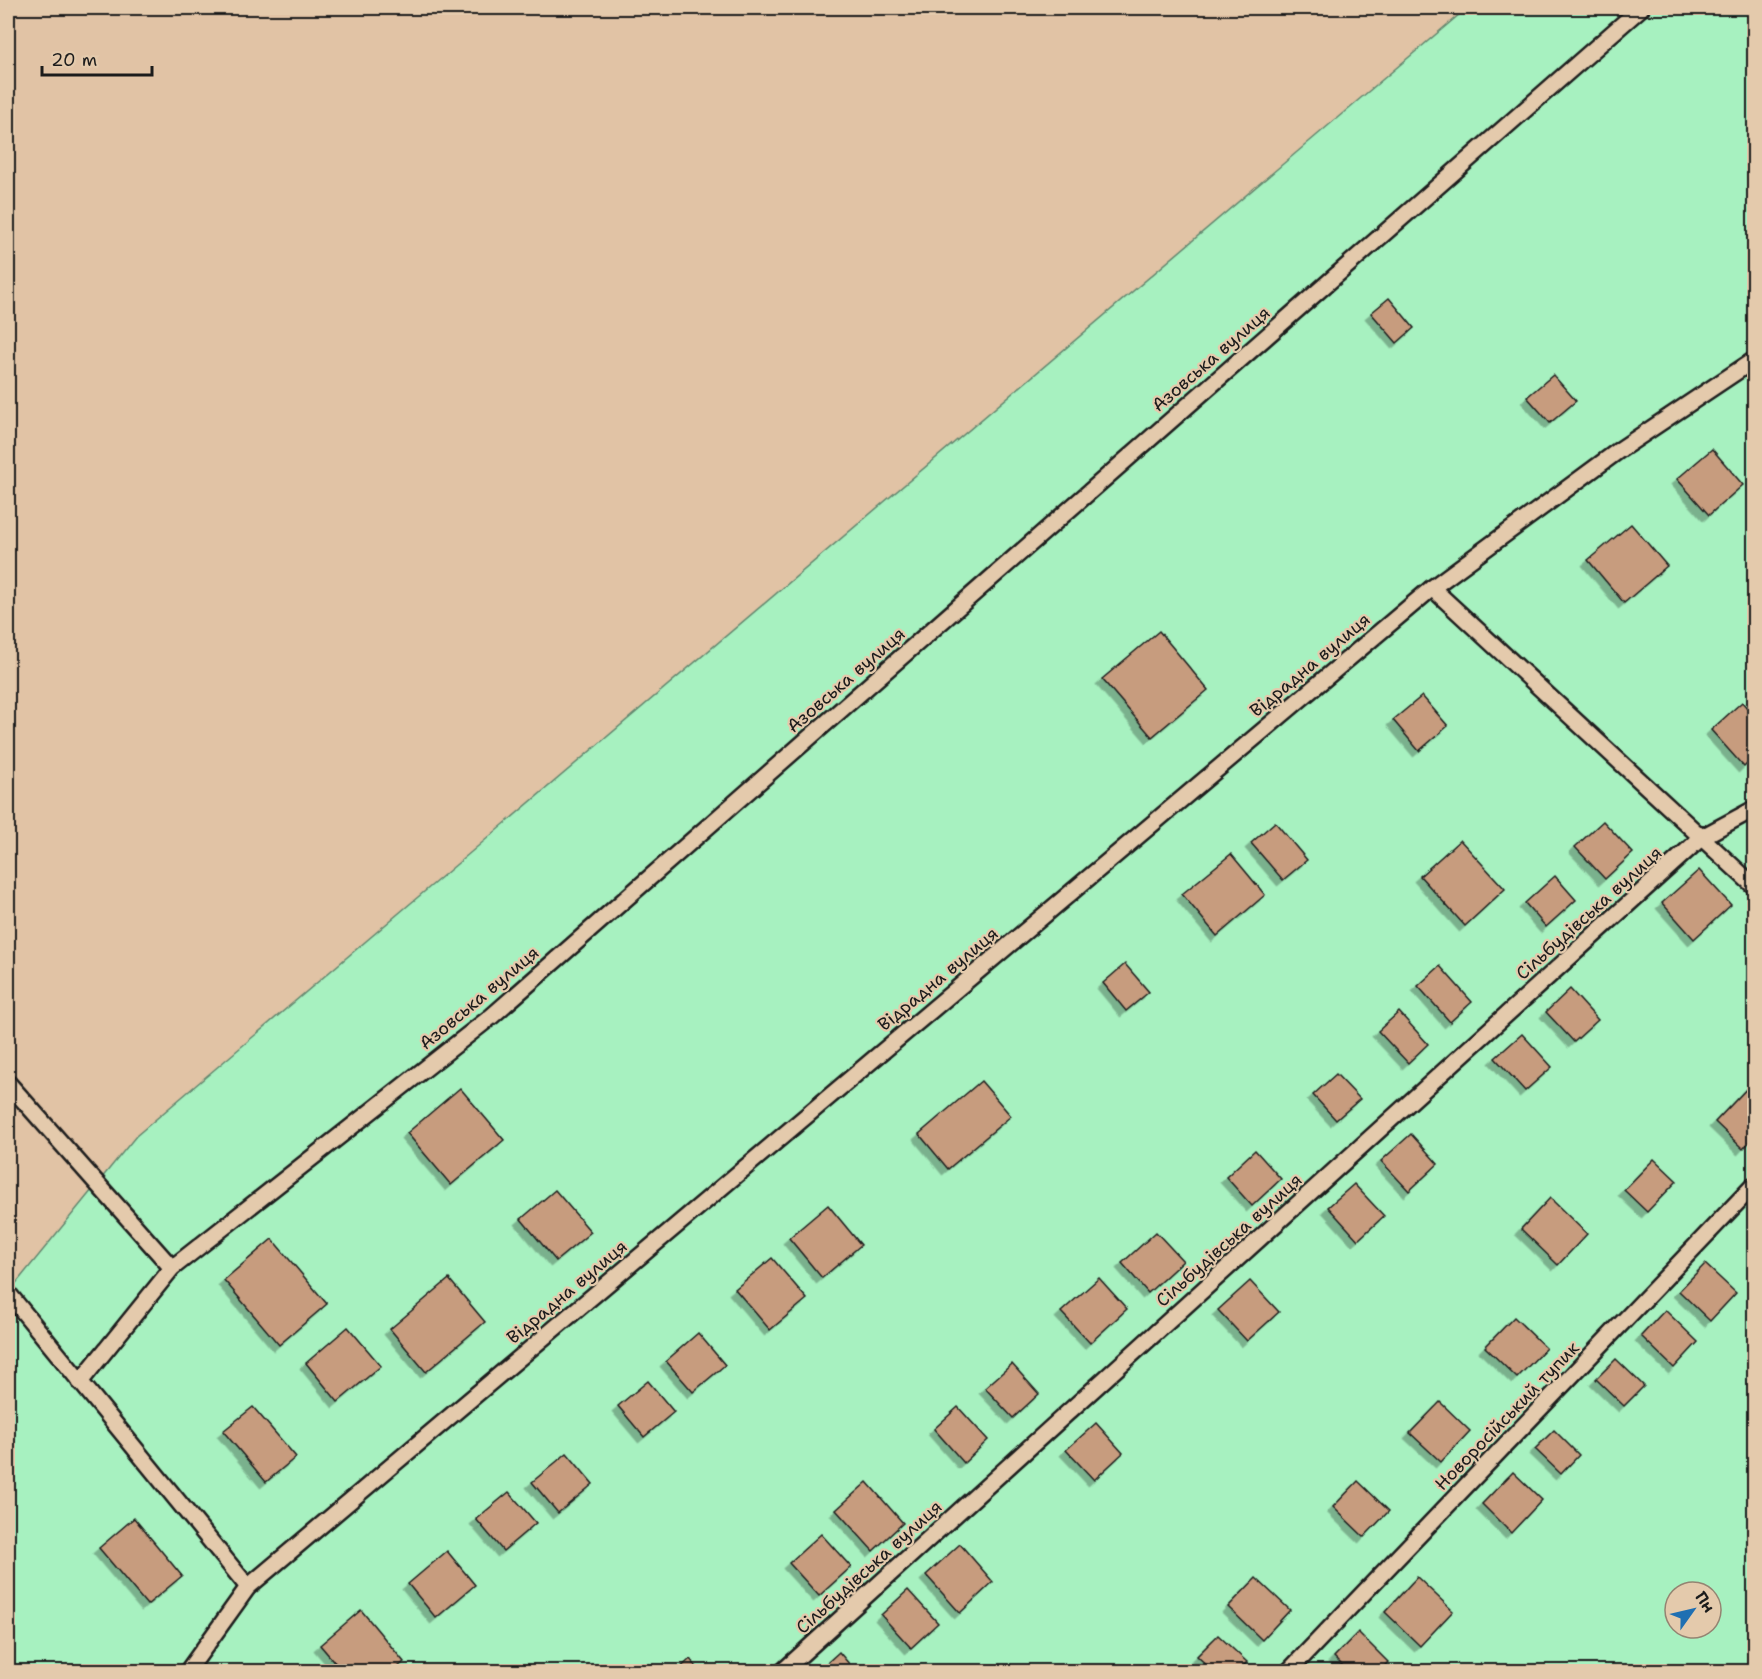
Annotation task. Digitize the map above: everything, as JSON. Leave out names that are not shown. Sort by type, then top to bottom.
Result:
[{"type":"lane","name":"Азовська вулиця","points":[[80,1382],[172,1268],[492,1016],[1641,8]]},
{"type":"lane","name":"Відрадна вулиця","points":[[187,1671],[248,1587],[1432,588],[1618,451],[1755,360]]},
{"type":"lane","points":[[1432,588],[1755,886]]},
{"type":"lane","name":"Сільбудівська вулиця","points":[[782,1671],[1702,837],[1755,809]]},
{"type":"lane","points":[[8,1083],[172,1268]]},
{"type":"lane","name":"Новоросійський тупик","points":[[1288,1671],[1755,1185]]},
{"type":"lane","points":[[8,1293],[248,1587]]},
{"type":"green space","points":[[1467,8],[1754,8],[1754,1671],[8,1672],[8,1293],[136,1136]]},
{"type":"building","points":[[1389,298],[1414,328],[1397,343],[1371,313]]},
{"type":"building","points":[[1553,375],[1576,401],[1550,423],[1527,397]]},
{"type":"building","points":[[1712,449],[1743,485],[1709,515],[1677,479]]},
{"type":"building","points":[[1631,524],[1667,566],[1624,603],[1588,560]]},
{"type":"building","points":[[1159,631],[1208,690],[1152,737],[1102,679]]},
{"type":"building","points":[[1422,696],[1448,726],[1419,751],[1393,720]]},
{"type":"building","points":[[1742,702],[1754,716],[1754,757],[1744,767],[1711,730]]},
{"type":"building","points":[[1603,821],[1633,853],[1605,879],[1575,847]]},
{"type":"building","points":[[1275,822],[1307,860],[1283,880],[1251,843]]},
{"type":"building","points":[[1460,840],[1505,889],[1465,926],[1420,876]]},
{"type":"building","points":[[1231,854],[1265,895],[1217,936],[1182,894]]},
{"type":"building","points":[[1699,870],[1731,905],[1694,939],[1662,903]]},
{"type":"building","points":[[1555,876],[1576,900],[1546,927],[1525,903]]},
{"type":"building","points":[[1125,964],[1149,992],[1126,1011],[1103,983]]},
{"type":"building","points":[[1440,966],[1472,1002],[1450,1022],[1418,986]]},
{"type":"building","points":[[1570,989],[1598,1020],[1574,1042],[1546,1012]]},
{"type":"building","points":[[1399,1012],[1428,1044],[1408,1063],[1378,1031]]},
{"type":"building","points":[[1522,1034],[1552,1067],[1525,1091],[1495,1058]]},
{"type":"building","points":[[1336,1074],[1360,1099],[1336,1120],[1313,1095]]},
{"type":"building","points":[[981,1081],[1011,1116],[948,1169],[919,1134]]},
{"type":"building","points":[[1754,1081],[1754,1137],[1743,1149],[1715,1122]]},
{"type":"building","points":[[460,1088],[504,1140],[451,1185],[407,1133]]},
{"type":"building","points":[[1411,1134],[1438,1164],[1409,1191],[1381,1161]]},
{"type":"building","points":[[1255,1150],[1281,1179],[1252,1206],[1226,1177]]},
{"type":"building","points":[[1654,1159],[1677,1181],[1647,1212],[1624,1190]]},
{"type":"building","points":[[1354,1184],[1384,1216],[1358,1240],[1328,1207]]},
{"type":"building","points":[[555,1190],[591,1232],[556,1261],[521,1219]]},
{"type":"building","points":[[1550,1198],[1587,1234],[1558,1265],[1521,1229]]},
{"type":"building","points":[[828,1205],[861,1245],[822,1278],[789,1238]]},
{"type":"building","points":[[1156,1232],[1183,1261],[1148,1293],[1122,1263]]},
{"type":"building","points":[[272,1239],[327,1304],[279,1345],[224,1280]]},
{"type":"building","points":[[772,1258],[807,1299],[770,1330],[735,1289]]},
{"type":"building","points":[[1705,1264],[1736,1293],[1710,1321],[1679,1291]]},
{"type":"building","points":[[1099,1278],[1127,1309],[1090,1343],[1061,1312]]},
{"type":"building","points":[[449,1279],[485,1322],[426,1372],[390,1329]]},
{"type":"building","points":[[1250,1281],[1279,1312],[1247,1341],[1218,1310]]},
{"type":"building","points":[[1665,1310],[1698,1342],[1674,1368],[1641,1336]]},
{"type":"building","points":[[1514,1317],[1546,1348],[1517,1378],[1485,1347]]},
{"type":"building","points":[[348,1327],[381,1366],[338,1402],[306,1363]]},
{"type":"building","points":[[698,1333],[725,1365],[693,1392],[666,1361]]},
{"type":"building","points":[[1616,1359],[1644,1386],[1624,1406],[1596,1379]]},
{"type":"building","points":[[1012,1364],[1039,1394],[1013,1418],[985,1388]]},
{"type":"building","points":[[648,1381],[674,1412],[644,1437],[618,1406]]},
{"type":"building","points":[[1440,1402],[1470,1431],[1441,1462],[1410,1433]]},
{"type":"building","points":[[253,1407],[296,1457],[266,1482],[223,1431]]},
{"type":"building","points":[[958,1407],[988,1440],[964,1463],[934,1429]]},
{"type":"building","points":[[1096,1423],[1123,1453],[1094,1480],[1066,1450]]},
{"type":"building","points":[[1554,1430],[1579,1455],[1561,1474],[1535,1449]]},
{"type":"building","points":[[567,1453],[593,1484],[558,1513],[532,1482]]},
{"type":"building","points":[[1513,1472],[1542,1500],[1511,1533],[1482,1504]]},
{"type":"building","points":[[1358,1481],[1389,1511],[1364,1537],[1333,1507]]},
{"type":"building","points":[[867,1482],[903,1523],[873,1551],[836,1510]]},
{"type":"building","points":[[509,1492],[536,1523],[503,1551],[476,1519]]},
{"type":"building","points":[[134,1518],[182,1576],[147,1605],[99,1548]]},
{"type":"building","points":[[821,1534],[851,1567],[819,1596],[789,1563]]},
{"type":"building","points":[[960,1544],[993,1582],[960,1613],[926,1575]]},
{"type":"building","points":[[447,1551],[475,1585],[436,1618],[408,1584]]},
{"type":"building","points":[[1417,1577],[1453,1611],[1420,1646],[1385,1612]]},
{"type":"building","points":[[1256,1578],[1290,1610],[1262,1640],[1228,1607]]},
{"type":"building","points":[[908,1590],[938,1623],[911,1648],[881,1615]]},
{"type":"building","points":[[361,1610],[404,1662],[392,1672],[343,1672],[320,1645]]},
{"type":"building","points":[[1358,1632],[1388,1662],[1379,1672],[1349,1672],[1334,1657]]},
{"type":"building","points":[[1218,1635],[1247,1662],[1238,1672],[1214,1672],[1197,1656]]},
{"type":"building","points":[[839,1652],[856,1672],[817,1672]]},
{"type":"building","points":[[690,1659],[701,1672],[676,1672]]}]
